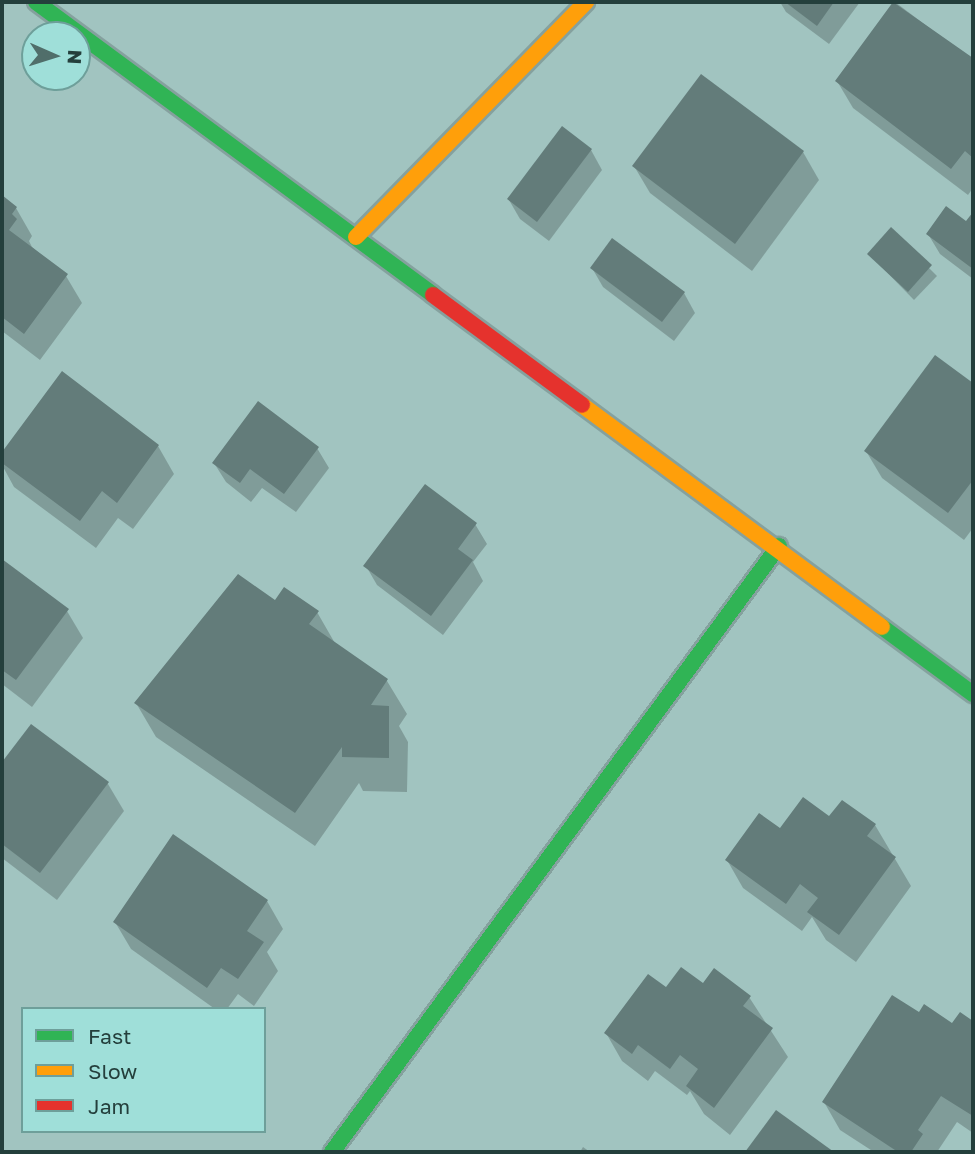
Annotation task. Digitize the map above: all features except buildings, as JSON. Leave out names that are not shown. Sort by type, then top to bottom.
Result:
[{"type":"street","points":[[36,2],[779,546],[973,694]]},
{"type":"street","points":[[356,237],[586,2]]},
{"type":"street","points":[[332,1152],[779,546]]},
{"type":"traffic: fast","points":[[36,2],[433,295]]},
{"type":"traffic: fast","points":[[332,1152],[779,546]]},
{"type":"traffic: fast","points":[[882,627],[973,694]]},
{"type":"traffic: slow","points":[[356,237],[586,2]]},
{"type":"traffic: slow","points":[[582,405],[882,627]]},
{"type":"traffic: jam","points":[[433,295],[582,405]]}]
